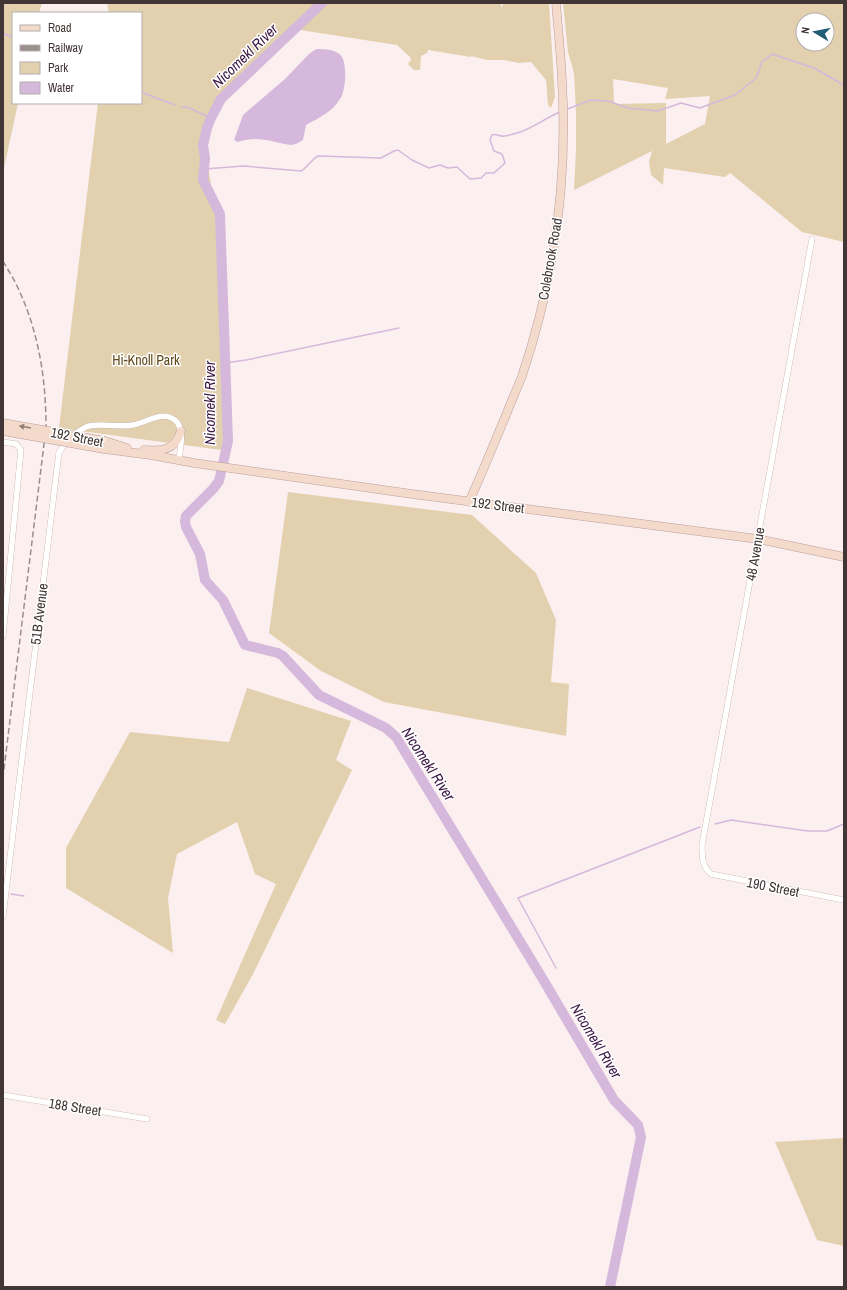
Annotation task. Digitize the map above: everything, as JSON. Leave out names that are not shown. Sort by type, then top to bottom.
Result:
[{"type":"main road","name":"Colebrook Road","points":[[469,502],[521,377],[535,334],[546,290],[558,223],[562,166],[563,82],[556,3]]},
{"type":"main road","name":"192 Street","points":[[3,423],[194,463],[469,502],[758,539],[844,557]]},
{"type":"main road","name":"192 Street","points":[[3,431],[123,447],[151,455]]},
{"type":"main road","points":[[123,447],[145,450],[170,448],[177,442],[181,431]]},
{"type":"street","name":"48 Avenue","points":[[704,868],[702,845],[812,239]]},
{"type":"street","name":"51B Avenue","points":[[3,916],[59,452],[75,435],[86,427],[90,426],[132,426],[160,416],[176,421],[181,431]]},
{"type":"street","points":[[178,460],[181,431]]},
{"type":"street","points":[[3,442],[16,444],[21,450],[3,636]]},
{"type":"street","name":"190 Street","points":[[704,868],[711,874],[722,877],[844,900]]},
{"type":"street","name":"188 Street","points":[[3,1095],[147,1118]]},
{"type":"green space","points":[[3,3],[42,3],[39,12],[12,12],[12,104],[18,104],[3,169]]},
{"type":"green space","name":"Hi-Knoll Park","points":[[107,3],[501,3],[501,8],[504,3],[549,3],[555,97],[551,108],[548,105],[546,80],[531,62],[519,63],[504,60],[487,60],[471,56],[428,50],[427,53],[421,56],[420,70],[414,70],[408,64],[411,60],[410,57],[397,45],[294,29],[236,87],[221,105],[213,119],[207,139],[206,152],[218,232],[224,298],[224,354],[228,423],[226,436],[221,450],[59,428],[98,104],[142,104],[142,12],[109,12]]},
{"type":"green space","points":[[563,3],[844,3],[844,242],[802,232],[730,173],[725,177],[664,168],[663,185],[651,175],[649,162],[652,151],[574,190],[576,112],[574,73],[568,52]],"holes":[[[613,79],[668,88],[665,99],[710,96],[705,124],[666,144],[666,103],[614,104]]]},
{"type":"green space","points":[[288,492],[472,515],[536,573],[556,620],[551,682],[569,684],[566,736],[384,702],[321,671],[269,633]]},
{"type":"green space","points":[[247,688],[351,721],[336,760],[352,770],[253,974],[225,1024],[216,1020],[276,884],[255,874],[237,822],[177,854],[168,898],[173,953],[66,888],[66,848],[130,732],[229,742]]},
{"type":"green space","points":[[844,1138],[844,1246],[817,1240],[775,1142]]},
{"type":"water","points":[[316,49],[337,52],[344,61],[344,90],[334,107],[306,125],[303,140],[296,144],[291,145],[258,139],[238,142],[234,140],[243,115],[285,79],[309,54]]},
{"type":"waterway","name":"Nicomekl River","points":[[322,3],[221,99],[207,128],[203,145],[205,158],[203,180],[220,214],[228,441],[219,481],[186,516],[186,527],[200,554],[205,580],[223,600],[245,645],[278,653],[283,656],[319,695],[386,728],[396,737],[541,976],[614,1100],[638,1125],[641,1137],[610,1287]]},
{"type":"waterway","points":[[3,33],[12,38]]},
{"type":"waterway","points":[[565,110],[591,100],[608,101],[628,108],[658,111],[681,103],[700,108],[735,95],[756,78],[762,62],[772,54],[814,68],[844,85]]},
{"type":"waterway","points":[[142,92],[175,105]]},
{"type":"waterway","points":[[182,107],[187,107],[211,118]]},
{"type":"waterway","points":[[205,169],[243,166],[301,171],[318,156],[381,158],[398,150],[412,160],[429,168],[440,165],[448,168],[457,167],[470,179],[481,178],[486,173],[494,173],[505,163],[502,154],[494,151],[490,140],[492,135],[495,134],[506,136],[523,131],[560,112]]},
{"type":"waterway","points":[[225,363],[246,360],[399,328]]},
{"type":"waterway","points":[[715,824],[731,820],[808,831],[827,831],[844,824]]},
{"type":"waterway","points":[[556,968],[518,898],[700,827]]},
{"type":"waterway","points":[[11,894],[24,896]]},
{"type":"railway","points":[[3,261],[25,305],[36,339],[43,374],[46,410],[46,428],[3,777]]}]
